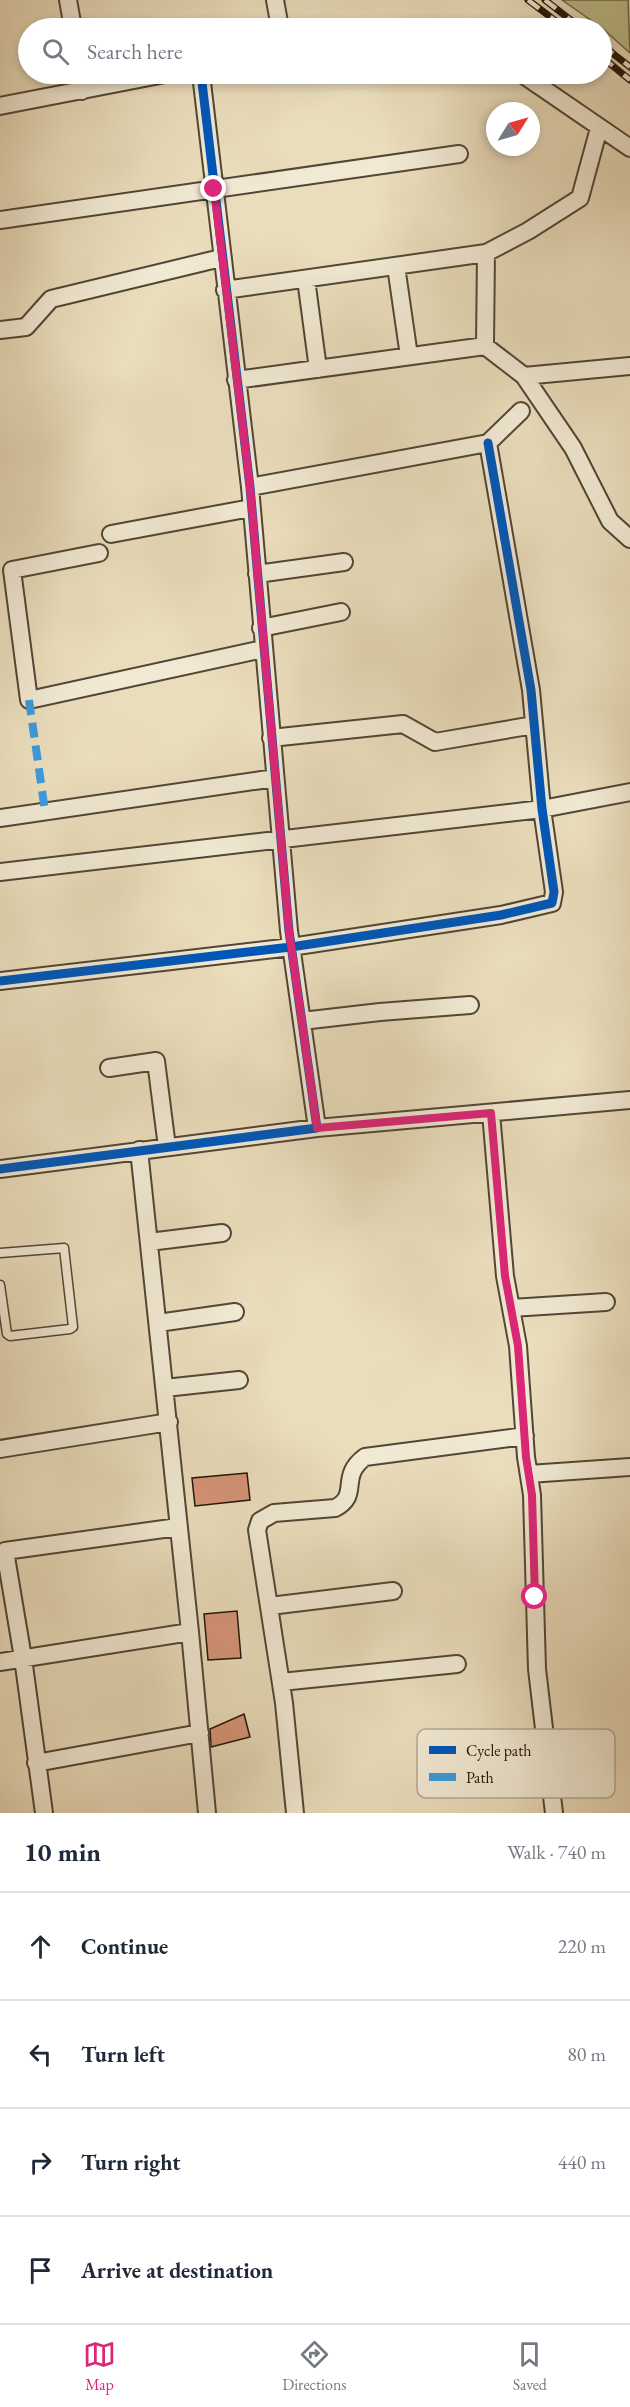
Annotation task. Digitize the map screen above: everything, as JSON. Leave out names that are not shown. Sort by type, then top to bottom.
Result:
[{"type":"street","points":[[68,0],[71,18]]},
{"type":"street","points":[[275,0],[278,18]]},
{"type":"street","points":[[81,84],[82,91]]},
{"type":"street","points":[[0,106],[116,84]]},
{"type":"street","points":[[202,84],[250,487],[262,650],[291,947],[317,1128]]},
{"type":"street","points":[[536,84],[630,148]]},
{"type":"street","points":[[225,290],[486,254],[580,198],[599,128]]},
{"type":"street","points":[[0,220],[459,154]]},
{"type":"street","points":[[484,346],[486,254]]},
{"type":"street","points":[[0,330],[26,327],[51,300],[221,258]]},
{"type":"street","points":[[396,266],[409,356]]},
{"type":"street","points":[[306,279],[318,369]]},
{"type":"street","points":[[236,380],[484,346],[524,376],[573,448],[610,521],[630,539]]},
{"type":"street","points":[[524,376],[630,366]]},
{"type":"street","points":[[250,487],[488,443],[521,411]]},
{"type":"street","points":[[0,981],[291,947],[501,915],[552,903],[554,892],[542,809],[531,690],[488,443]]},
{"type":"street","points":[[111,534],[251,508]]},
{"type":"street","points":[[99,553],[12,570],[29,700],[262,650]]},
{"type":"street","points":[[257,574],[344,562]]},
{"type":"street","points":[[261,628],[341,612]]},
{"type":"street","points":[[271,738],[403,724],[435,742],[534,725]]},
{"type":"street","points":[[0,818],[274,778]]},
{"type":"street","points":[[0,872],[542,809],[630,792]]},
{"type":"street","points":[[302,1022],[380,1012],[470,1005]]},
{"type":"street","points":[[109,1068],[156,1061],[167,1147]]},
{"type":"street","points":[[0,1168],[317,1128],[630,1100]]},
{"type":"street","points":[[491,1113],[505,1276],[518,1346],[534,1520],[537,1669],[544,1729]]},
{"type":"street","points":[[139,1150],[169,1422],[207,1813]]},
{"type":"street","points":[[149,1242],[222,1233]]},
{"type":"street","points":[[511,1308],[606,1302]]},
{"type":"street","points":[[158,1323],[235,1312]]},
{"type":"street","points":[[165,1388],[239,1380]]},
{"type":"street","points":[[0,1449],[169,1422]]},
{"type":"street","points":[[295,1813],[281,1682],[257,1530],[260,1521],[265,1516],[274,1513],[335,1508],[341,1505],[349,1497],[350,1479],[354,1466],[365,1457],[525,1436]]},
{"type":"street","points":[[529,1474],[630,1467]]},
{"type":"street","points":[[44,1813],[23,1658],[5,1551],[178,1527]]},
{"type":"street","points":[[270,1606],[393,1591]]},
{"type":"street","points":[[0,1662],[190,1632]]},
{"type":"street","points":[[281,1682],[457,1664]]},
{"type":"street","points":[[36,1763],[200,1733]]},
{"type":"street","points":[[552,1798],[554,1813]]},
{"type":"lane","points":[[0,1253],[64,1248],[73,1327],[10,1336],[0,1285]]},
{"type":"green space","points":[[562,0],[628,0],[630,53],[612,37],[612,18],[588,18]]},
{"type":"building","points":[[247,1473],[250,1500],[195,1506],[192,1478]]},
{"type":"building","points":[[237,1611],[241,1658],[208,1660],[204,1614]]},
{"type":"building","points":[[244,1714],[250,1737],[211,1747],[210,1729]]},
{"type":"railway","points":[[528,0],[552,18]]},
{"type":"railway","points":[[545,0],[568,18]]},
{"type":"railway","points":[[612,53],[630,67]]},
{"type":"railway","points":[[612,65],[630,80]]},
{"type":"marked path","points":[[29,700],[45,811]]},
{"type":"cycle path","points":[[0,1169],[317,1128],[289,931],[250,487],[202,84]]},
{"type":"cycle path","points":[[0,981],[291,947],[501,915],[552,903],[554,892],[542,809],[531,690],[488,443]]},
{"type":"route","points":[[214,189],[250,487],[262,650],[289,931],[317,1128],[491,1113],[505,1276],[518,1346],[526,1457],[532,1495],[535,1597]]}]
